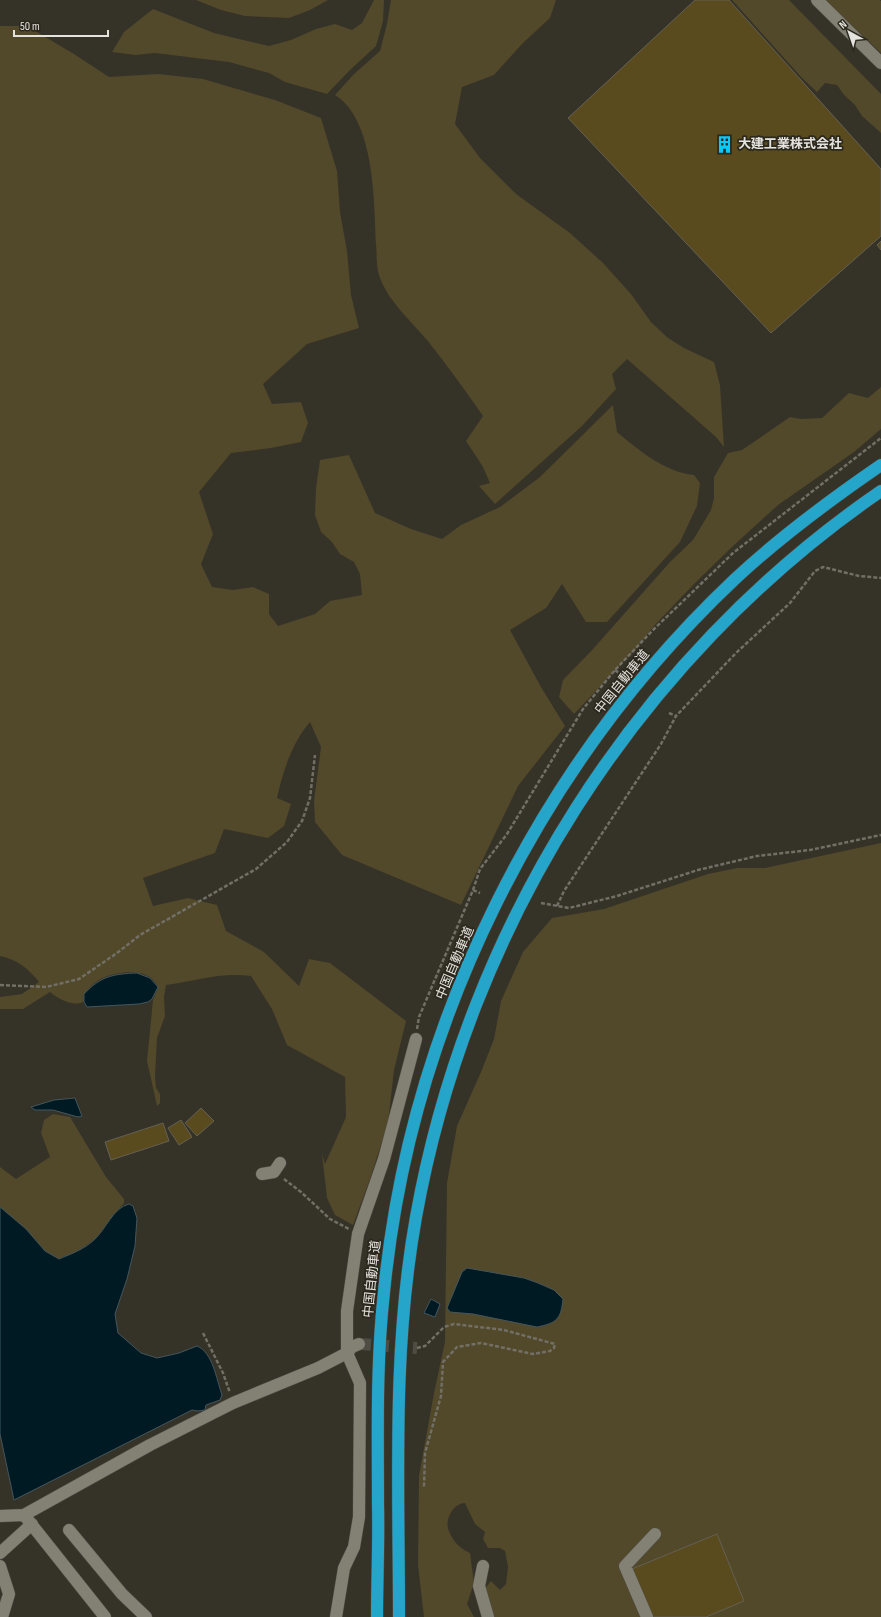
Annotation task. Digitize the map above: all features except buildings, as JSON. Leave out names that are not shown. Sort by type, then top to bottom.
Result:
[{"type":"highway","name":"中国自動車道","points":[[377,1617],[378,1354],[392,1224],[406,1157],[424,1090],[444,1027],[469,962],[497,902],[531,837],[566,781],[603,727],[644,676],[687,627],[735,579],[787,534],[843,491],[881,465]]},
{"type":"highway","points":[[399,1617],[398,1419],[401,1353],[415,1219],[429,1155],[447,1089],[466,1032],[489,971],[516,913],[552,846],[582,796],[663,688],[751,596],[800,553],[856,509],[881,492]]},
{"type":"street","points":[[817,0],[881,63]]},
{"type":"street","points":[[336,1617],[344,1568],[354,1547],[359,1517],[360,1383],[347,1353],[347,1311],[358,1234],[384,1159],[416,1039]]},
{"type":"street","points":[[0,1553],[28,1519],[150,1446],[233,1403],[318,1368],[347,1353],[352,1347],[359,1344]]},
{"type":"street","points":[[0,1516],[28,1519],[100,1615]]},
{"type":"street","points":[[69,1530],[122,1594],[146,1617]]},
{"type":"street","points":[[647,1617],[625,1566],[655,1534]]},
{"type":"street","points":[[0,1566],[9,1594],[2,1617]]},
{"type":"street","points":[[482,1566],[479,1586],[488,1617]]},
{"type":"path","points":[[557,906],[564,891],[661,744],[676,716],[736,653],[790,603],[816,571],[823,567],[859,576],[881,578]]},
{"type":"path","points":[[615,670],[624,677]]},
{"type":"path","points":[[669,713],[676,716]]},
{"type":"path","points":[[0,985],[46,987],[79,979],[140,935],[256,869],[287,842],[302,821],[310,798],[316,754]]},
{"type":"path","points":[[541,903],[569,908],[597,902],[698,870],[757,856],[810,850],[881,835]]},
{"type":"path","points":[[473,890],[480,893]]},
{"type":"path","points":[[272,1170],[301,1192],[330,1219],[358,1234]]},
{"type":"path","points":[[417,1348],[425,1346],[444,1327],[454,1324],[504,1330],[555,1344],[554,1348],[550,1351],[533,1354],[481,1343],[457,1347],[443,1362],[441,1396],[425,1453],[424,1487]]},
{"type":"path","points":[[203,1333],[223,1373],[233,1403]]},
{"type":"shaded area","points":[[196,0],[328,0],[310,10],[289,18],[245,16],[221,10]]},
{"type":"shaded area","points":[[374,0],[384,0],[383,21],[376,46],[327,94],[285,82],[269,73],[229,62],[155,53],[135,55],[112,52],[124,32],[153,9],[214,33],[269,46],[291,40],[316,29],[335,24],[352,30],[362,23]]},
{"type":"shaded area","points":[[391,0],[556,0],[550,18],[523,43],[494,75],[462,87],[455,124],[480,158],[516,194],[570,233],[603,263],[631,294],[651,322],[668,338],[684,348],[714,362],[720,385],[724,447],[716,437],[627,359],[612,374],[616,389],[582,426],[495,504],[479,486],[490,483],[483,467],[466,441],[483,416],[427,340],[387,293],[377,268],[373,185],[365,142],[358,123],[348,107],[335,95],[354,74],[380,51]]},
{"type":"shaded area","points":[[732,0],[789,0],[881,94],[881,133],[862,116],[855,105],[844,95],[837,85],[825,83],[817,92],[802,78]]},
{"type":"shaded area","points":[[825,0],[881,1],[881,53]]},
{"type":"shaded area","points":[[0,26],[27,26],[109,77],[158,74],[203,79],[275,100],[321,118],[337,171],[340,212],[347,251],[351,295],[359,328],[307,344],[263,384],[272,404],[301,402],[308,423],[301,442],[271,448],[231,453],[199,492],[213,534],[201,564],[212,587],[233,590],[253,587],[269,594],[269,614],[278,626],[315,614],[330,601],[362,595],[360,574],[354,562],[340,554],[332,542],[321,532],[315,515],[316,488],[320,460],[349,455],[375,513],[411,529],[442,539],[461,525],[500,507],[540,477],[613,405],[617,432],[652,459],[672,470],[694,475],[700,483],[697,506],[680,542],[607,622],[586,622],[562,584],[546,608],[510,630],[541,687],[565,726],[518,786],[461,905],[342,855],[315,822],[314,801],[321,747],[310,722],[293,748],[279,788],[277,798],[291,804],[284,826],[268,838],[224,829],[215,853],[143,878],[153,906],[188,898],[217,905],[226,931],[264,952],[299,986],[309,959],[330,963],[406,1021],[394,1070],[388,1123],[353,1225],[335,1215],[327,1198],[322,1154],[325,1164],[346,1117],[345,1077],[287,1045],[272,1009],[251,976],[219,976],[166,985],[164,997],[165,1016],[157,1038],[155,1076],[156,1088],[160,1094],[160,1103],[157,1106],[147,1061],[153,1000],[158,987],[150,977],[145,974],[133,972],[108,976],[100,979],[92,985],[84,994],[83,1002],[75,1004],[66,1002],[50,992],[23,1009],[0,1009],[0,997],[22,994],[39,982],[22,965],[6,957],[0,956]]},
{"type":"shaded area","points":[[881,387],[881,429],[854,452],[778,505],[733,546],[654,626],[635,650],[574,714],[559,697],[563,680],[593,649],[670,562],[693,540],[711,510],[714,498],[714,477],[728,453],[742,450],[790,417],[801,419],[822,418],[849,393],[868,398]]},
{"type":"shaded area","points":[[881,843],[881,1617],[487,1617],[479,1596],[491,1581],[500,1590],[506,1584],[508,1567],[505,1551],[500,1548],[488,1548],[483,1539],[485,1532],[475,1524],[465,1503],[453,1509],[449,1518],[448,1527],[455,1542],[470,1553],[474,1583],[467,1604],[474,1617],[424,1617],[418,1565],[419,1476],[445,1342],[447,1183],[457,1126],[494,1039],[501,1001],[523,952],[552,918],[604,909],[708,874],[737,868],[765,868]]},
{"type":"shaded area","points":[[53,1114],[70,1117],[106,1177],[124,1199],[124,1203],[95,1239],[78,1251],[59,1259],[45,1251],[26,1229],[0,1207],[0,1167],[16,1179],[50,1157],[41,1133],[44,1120]]},
{"type":"water","points":[[137,973],[150,978],[158,987],[152,999],[148,1002],[139,1004],[87,1007],[84,1002],[84,994],[96,983],[114,975]]},
{"type":"water","points":[[75,1098],[82,1116],[78,1117],[53,1110],[35,1110],[31,1107],[54,1100]]},
{"type":"water","points":[[129,1204],[133,1206],[137,1218],[135,1246],[127,1279],[115,1314],[118,1333],[141,1353],[157,1358],[179,1353],[197,1346],[207,1354],[216,1374],[222,1395],[220,1400],[206,1405],[205,1410],[192,1410],[14,1500],[0,1434],[0,1207],[26,1229],[45,1251],[59,1259],[78,1251],[91,1243],[99,1235],[114,1214],[123,1206]]},
{"type":"water","points":[[467,1268],[524,1278],[554,1290],[563,1299],[559,1316],[549,1324],[537,1327],[473,1314],[450,1312],[447,1308],[462,1272]]},
{"type":"water","points":[[431,1299],[440,1304],[435,1317],[424,1313]]},
{"type":"tunnel","points":[[359,1344],[417,1348]]},
{"type":"place","name":"大建工業株式会社","points":[[725,144]]}]
